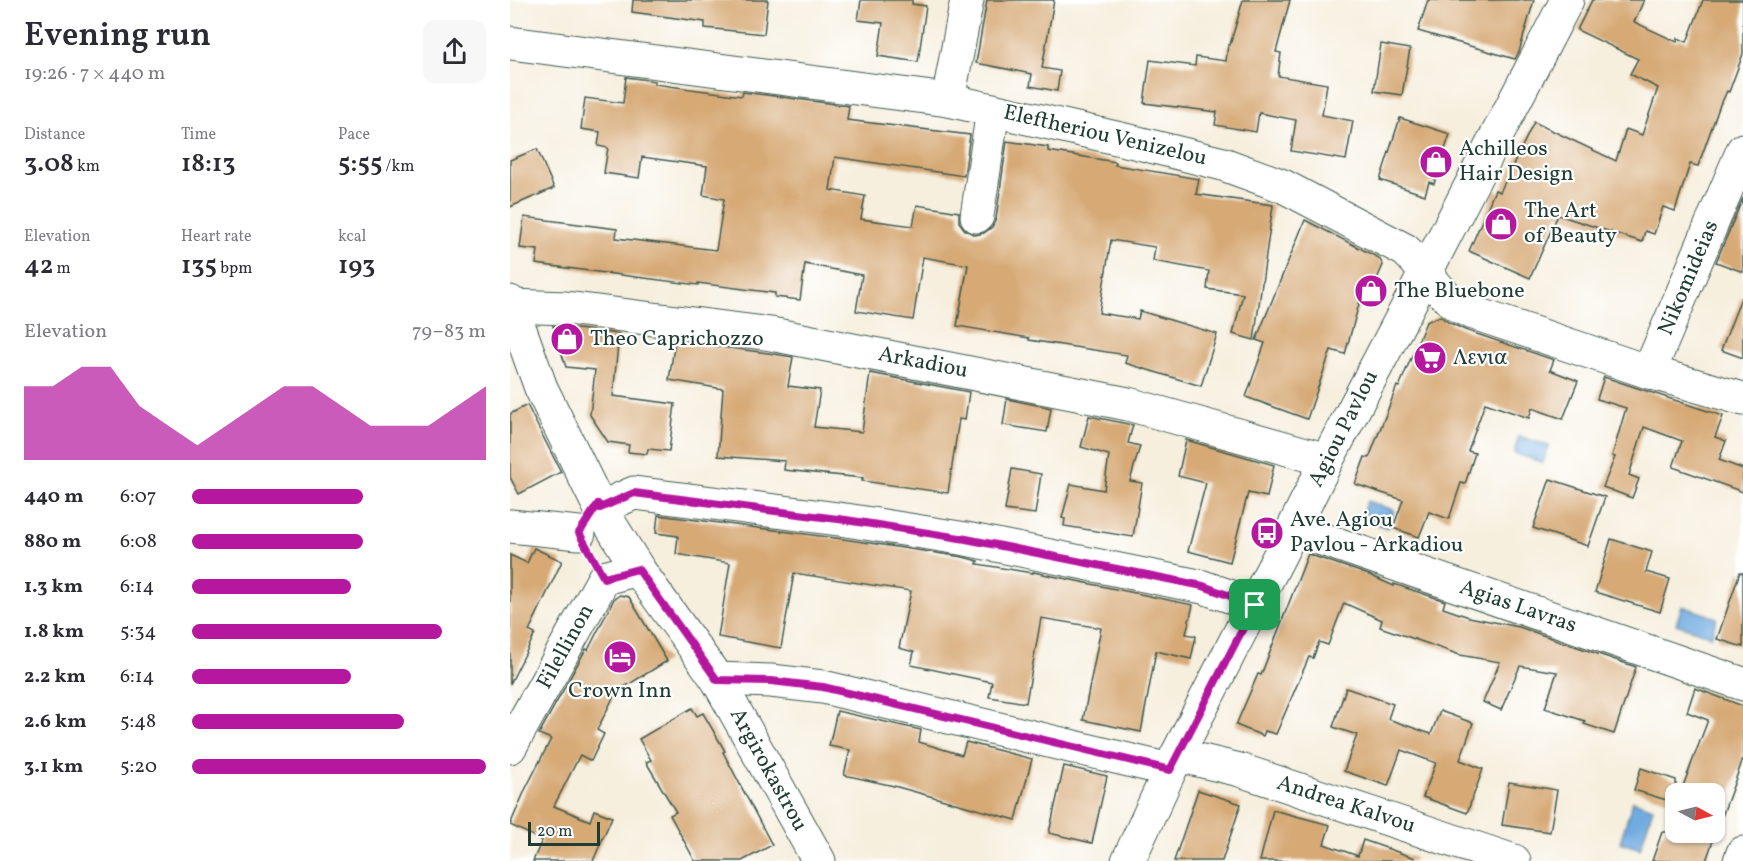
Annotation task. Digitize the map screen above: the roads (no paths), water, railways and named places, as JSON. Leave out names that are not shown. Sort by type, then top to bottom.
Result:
[{"type":"street","points":[[948,100],[967,0]]},
{"type":"street","name":"Agiou Pavlou","points":[[1128,861],[1174,762],[1327,460],[1567,0]]},
{"type":"street","name":"Eleftheriou Venizelou","points":[[510,43],[948,100],[1223,164],[1283,186],[1405,250],[1455,305],[1649,372],[1743,399]]},
{"type":"street","points":[[977,216],[993,110]]},
{"type":"street","name":"Nikomideias","points":[[1649,372],[1743,150]]},
{"type":"street","name":"Arkadiou","points":[[511,304],[566,308],[771,334],[1128,404],[1327,460]]},
{"type":"street","name":"Argirokastrou","points":[[511,304],[541,388],[599,506],[638,569],[717,680],[819,861]]},
{"type":"street","points":[[579,533],[599,506],[634,493],[846,520],[966,539],[1203,586],[1255,605]]},
{"type":"street","points":[[510,526],[579,533]]},
{"type":"street","name":"Agias Lavras","points":[[1293,529],[1743,684]]},
{"type":"street","points":[[579,533],[604,578]]},
{"type":"street","name":"Filellinon","points":[[510,747],[604,578],[638,569]]},
{"type":"street","name":"Andrea Kalvou","points":[[717,680],[771,681],[823,687],[1174,762],[1240,770],[1514,861]]},
{"type":"street","points":[[1740,861],[1743,853]]},
{"type":"water","points":[[1519,436],[1549,446],[1543,463],[1514,453]]},
{"type":"water","points":[[1367,501],[1394,510],[1388,528],[1360,518]]},
{"type":"water","points":[[1682,606],[1717,618],[1711,636],[1676,624]]},
{"type":"water","points":[[1633,801],[1653,808],[1640,849],[1620,842]]},
{"type":"place","name":"Achilleos Hair Design","points":[[1436,162]]},
{"type":"place","name":"The Art of Beauty","points":[[1501,224]]},
{"type":"place","name":"The Bluebone","points":[[1371,291]]},
{"type":"place","name":"Theo Caprichozzo","points":[[567,339]]},
{"type":"place","name":"Λενια","points":[[1430,358]]},
{"type":"place","name":"Ave. Agiou Pavlou - Arkadiou","points":[[1267,533]]},
{"type":"place","name":"Crown Inn","points":[[620,657]]}]
